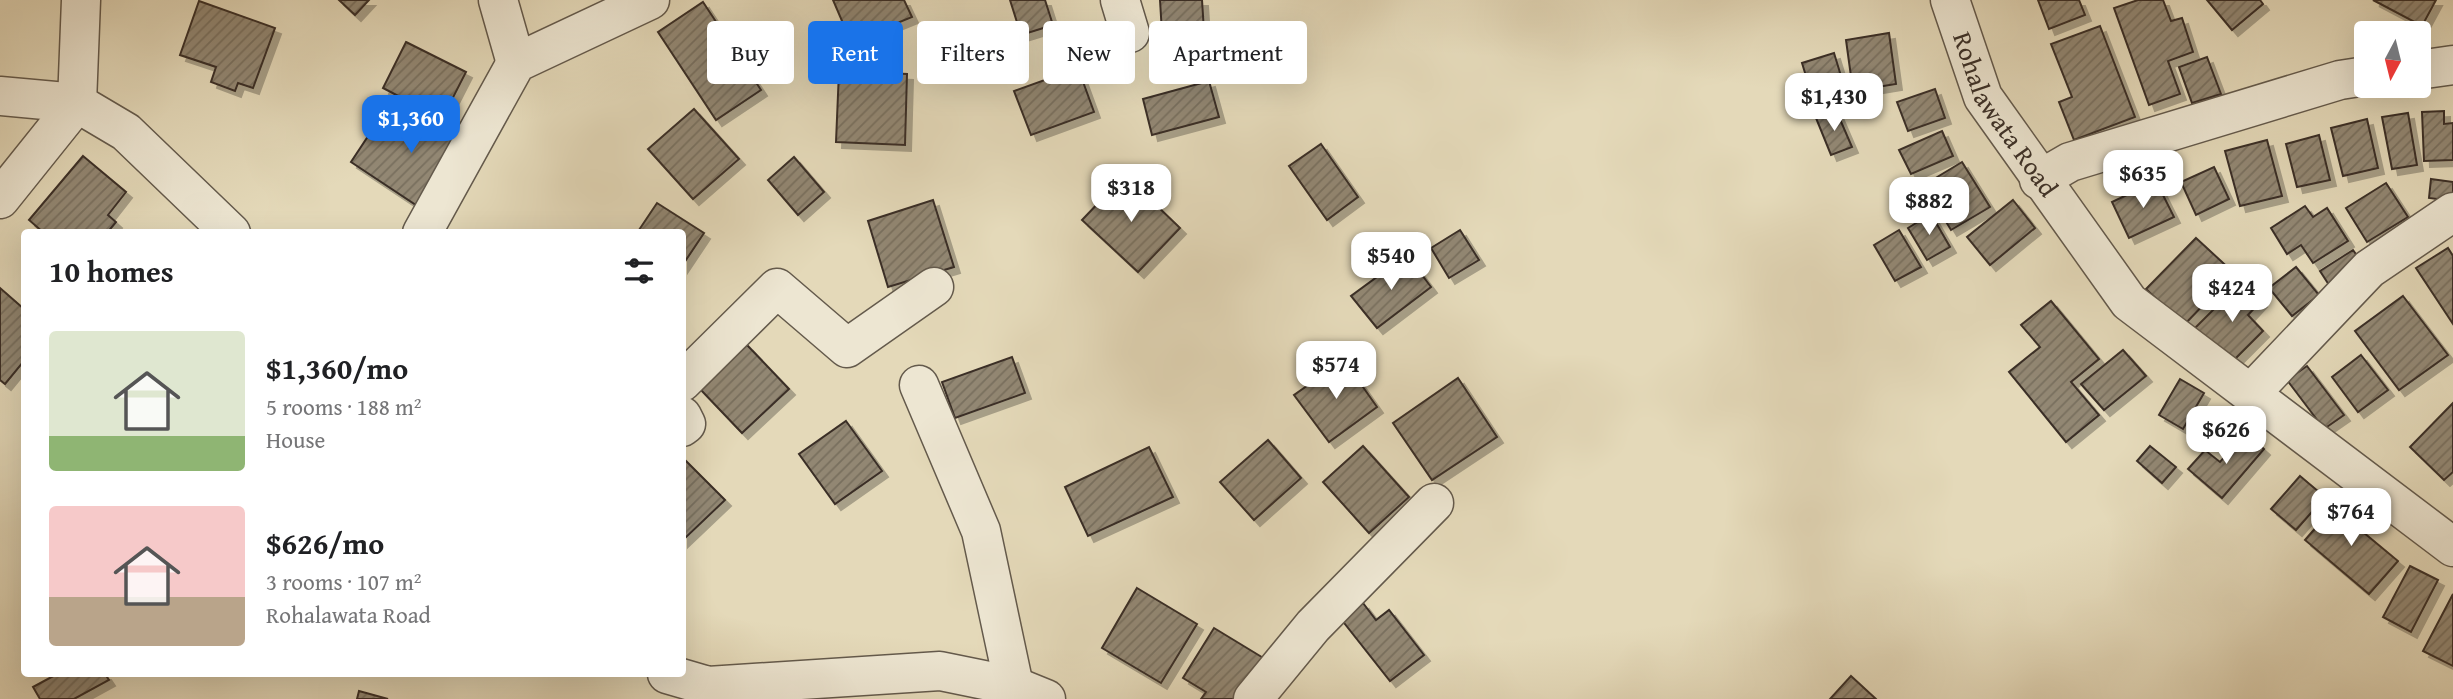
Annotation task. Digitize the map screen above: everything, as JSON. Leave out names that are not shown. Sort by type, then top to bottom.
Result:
[{"type":"street","points":[[0,199],[77,103],[81,0]]},
{"type":"street","points":[[498,0],[516,63]]},
{"type":"street","points":[[424,229],[516,63],[650,0]]},
{"type":"street","name":"Rohalawata Road","points":[[1950,0],[1983,97],[2039,180],[2129,302],[2453,547]]},
{"type":"street","points":[[2431,68],[2453,65]]},
{"type":"street","points":[[2039,180],[2070,162],[2354,78]]},
{"type":"street","points":[[0,96],[77,103],[127,132],[227,229]]},
{"type":"street","points":[[2251,393],[2369,269],[2453,212]]},
{"type":"street","points":[[686,378],[777,288],[847,348],[934,287]]},
{"type":"street","points":[[919,385],[981,531],[1030,692]]},
{"type":"street","points":[[1253,699],[1313,626],[1434,503]]},
{"type":"street","points":[[676,677],[708,686],[940,671],[1030,692]]},
{"type":"street","points":[[661,699],[665,677]]},
{"type":"building","points":[[339,0],[369,0],[355,15]]},
{"type":"building","points":[[833,0],[904,0],[912,17],[902,21],[842,21]]},
{"type":"building","points":[[1010,0],[1045,0],[1052,21],[1043,21],[1043,28],[1029,32],[1029,21],[1017,21]]},
{"type":"building","points":[[1160,0],[1202,0],[1203,21],[1161,21]]},
{"type":"building","points":[[2038,0],[2079,0],[2085,15],[2049,29]]},
{"type":"building","points":[[2138,0],[2163,0],[2171,21],[2182,18],[2193,52],[2168,61],[2180,94],[2149,105],[2114,8]]},
{"type":"building","points":[[2207,0],[2260,0],[2263,4],[2232,30]]},
{"type":"building","points":[[2373,0],[2436,0],[2425,21],[2413,21]]},
{"type":"building","points":[[199,1],[275,28],[253,88],[238,83],[235,91],[211,82],[216,67],[180,55]]},
{"type":"building","points":[[703,2],[716,21],[707,21],[707,84],[757,84],[761,90],[716,120],[658,32]]},
{"type":"building","points":[[2100,26],[2135,117],[2074,140],[2059,102],[2072,97],[2051,44]]},
{"type":"building","points":[[1889,33],[1896,84],[1853,91],[1846,40]]},
{"type":"building","points":[[406,42],[466,72],[442,119],[383,88]]},
{"type":"building","points":[[1834,53],[1845,89],[1813,99],[1802,63]]},
{"type":"building","points":[[2207,57],[2221,94],[2192,103],[2179,67]]},
{"type":"building","points":[[903,74],[907,74],[905,145],[836,142],[838,84],[903,84]]},
{"type":"building","points":[[1043,81],[1043,84],[1084,84],[1094,112],[1031,135],[1014,91]]},
{"type":"building","points":[[1198,84],[1210,84],[1219,117],[1152,135],[1143,99]]},
{"type":"building","points":[[1935,89],[1945,118],[1908,131],[1897,102]]},
{"type":"building","points":[[394,97],[471,147],[428,213],[351,162]]},
{"type":"building","points":[[694,109],[739,159],[693,199],[648,149]]},
{"type":"building","points":[[1836,110],[1852,147],[1831,155],[1816,118]]},
{"type":"building","points":[[2444,111],[2444,124],[2453,123],[2453,160],[2424,161],[2422,112]]},
{"type":"building","points":[[2408,113],[2417,165],[2392,169],[2382,117]]},
{"type":"building","points":[[2367,119],[2378,168],[2343,176],[2331,128]]},
{"type":"building","points":[[1942,131],[1953,156],[1911,174],[1899,150]]},
{"type":"building","points":[[2319,135],[2330,180],[2297,187],[2286,144]]},
{"type":"building","points":[[2267,140],[2282,196],[2240,206],[2225,151]]},
{"type":"building","points":[[1321,144],[1358,197],[1327,220],[1289,166]]},
{"type":"building","points":[[83,156],[126,192],[108,215],[116,222],[110,229],[39,229],[29,220]]},
{"type":"building","points":[[794,157],[824,192],[798,215],[768,180]]},
{"type":"building","points":[[1962,162],[1990,207],[1951,230],[1924,185]]},
{"type":"building","points":[[2214,167],[2229,199],[2196,215],[2181,182]]},
{"type":"building","points":[[1125,175],[1180,228],[1138,272],[1082,220]]},
{"type":"building","points":[[2431,179],[2453,182],[2453,201],[2429,198]]},
{"type":"building","points":[[2156,181],[2174,217],[2129,238],[2112,202]]},
{"type":"building","points":[[2386,183],[2408,217],[2367,242],[2346,208]]},
{"type":"building","points":[[933,200],[954,267],[888,287],[868,221]]},
{"type":"building","points":[[2013,200],[2035,228],[1990,265],[1967,237]]},
{"type":"building","points":[[657,203],[704,233],[686,260],[686,229],[640,229]]},
{"type":"building","points":[[2305,206],[2313,217],[2327,208],[2348,241],[2313,263],[2301,245],[2287,254],[2271,228]]},
{"type":"building","points":[[1931,214],[1950,247],[1927,260],[1908,228]]},
{"type":"building","points":[[1460,230],[1479,260],[1449,278],[1431,248]]},
{"type":"building","points":[[1899,230],[1921,267],[1895,281],[1874,245]]},
{"type":"building","points":[[2196,238],[2234,273],[2184,325],[2146,289]]},
{"type":"building","points":[[2448,248],[2453,256],[2453,324],[2416,268]]},
{"type":"building","points":[[2353,250],[2363,264],[2329,285],[2320,271]]},
{"type":"building","points":[[1407,255],[1431,287],[1377,328],[1351,296]]},
{"type":"building","points":[[2296,267],[2319,295],[2292,316],[2269,288]]},
{"type":"building","points":[[2241,282],[2261,301],[2248,315],[2263,331],[2230,364],[2194,329]]},
{"type":"building","points":[[0,288],[21,306],[21,365],[5,384],[0,380]]},
{"type":"building","points":[[2403,296],[2448,355],[2399,390],[2355,331]]},
{"type":"building","points":[[2051,301],[2099,359],[2071,382],[2099,415],[2066,442],[2009,372],[2040,347],[2021,325]]},
{"type":"building","points":[[747,345],[789,389],[742,433],[700,389]]},
{"type":"building","points":[[2123,350],[2146,376],[2104,410],[2081,384]]},
{"type":"building","points":[[2361,355],[2388,390],[2358,412],[2332,377]]},
{"type":"building","points":[[1012,357],[1025,393],[955,418],[942,382]]},
{"type":"building","points":[[1344,360],[1377,407],[1329,442],[1294,395]]},
{"type":"building","points":[[2307,366],[2344,415],[2324,429],[2287,380]]},
{"type":"building","points":[[1458,378],[1497,437],[1432,480],[1393,423]]},
{"type":"building","points":[[2180,379],[2204,393],[2183,429],[2159,415]]},
{"type":"building","points":[[2453,403],[2453,472],[2444,480],[2410,447]]},
{"type":"building","points":[[846,421],[882,471],[835,504],[799,454]]},
{"type":"building","points":[[2246,433],[2264,449],[2222,498],[2188,469],[2205,450],[2220,462]]},
{"type":"building","points":[[1268,440],[1301,478],[1254,520],[1220,482]]},
{"type":"building","points":[[1363,446],[1409,497],[1369,533],[1323,482]]},
{"type":"building","points":[[2150,446],[2176,467],[2162,483],[2137,461]]},
{"type":"building","points":[[1149,447],[1173,497],[1088,536],[1065,487]]},
{"type":"building","points":[[686,461],[725,500],[686,537]]},
{"type":"building","points":[[2300,476],[2325,497],[2296,530],[2271,509]]},
{"type":"building","points":[[2339,501],[2362,521],[2357,527],[2398,561],[2369,594],[2305,540]]},
{"type":"building","points":[[2410,566],[2438,580],[2411,632],[2383,617]]},
{"type":"building","points":[[1137,588],[1197,624],[1161,683],[1102,648]]},
{"type":"building","points":[[2453,594],[2453,666],[2423,651]]},
{"type":"building","points":[[1363,603],[1376,620],[1389,610],[1424,655],[1390,681],[1341,619]]},
{"type":"building","points":[[1214,628],[1265,659],[1240,699],[1201,699],[1206,692],[1183,678]]},
{"type":"building","points":[[1851,676],[1876,699],[1830,699]]},
{"type":"building","points":[[51,677],[107,677],[109,680],[74,699],[40,699],[33,687]]},
{"type":"building","points":[[359,691],[388,699],[357,699]]}]
